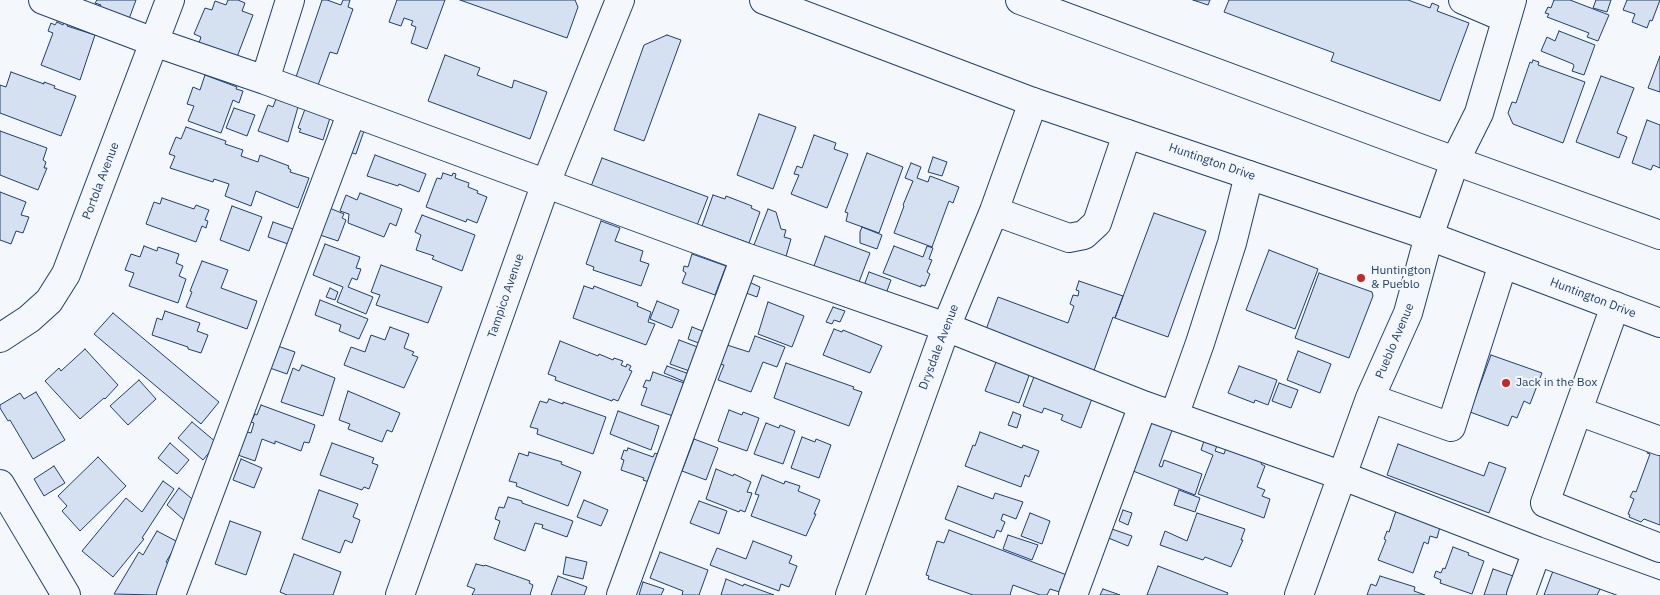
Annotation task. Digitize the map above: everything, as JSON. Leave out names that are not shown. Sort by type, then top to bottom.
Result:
[{"type":"street","points":[[43,0],[745,257],[946,327],[1144,405],[1342,476],[1537,551],[1659,595]]},
{"type":"street","name":"Portola Avenue","points":[[0,338],[29,319],[49,301],[66,274],[170,0]]},
{"type":"street","points":[[265,80],[290,0]]},
{"type":"street","name":"Tampico Avenue","points":[[400,595],[546,183],[620,0]]},
{"type":"street","name":"Huntington Drive","points":[[764,0],[1034,102],[1429,236],[1660,323]]},
{"type":"street","points":[[1020,0],[1456,162],[1660,235]]},
{"type":"street","points":[[1463,0],[1508,9]]},
{"type":"street","name":"Pueblo Avenue","points":[[1300,595],[1370,398],[1408,313],[1429,236],[1456,162],[1479,113],[1508,9]]},
{"type":"street","name":"Drysdale Avenue","points":[[850,595],[946,327],[994,211],[1034,102]]},
{"type":"street","points":[[171,595],[352,112]]},
{"type":"street","points":[[994,211],[1069,238],[1084,235],[1097,223],[1127,134]]},
{"type":"street","points":[[1174,416],[1232,243],[1249,175]]},
{"type":"street","points":[[621,595],[745,257]]},
{"type":"street","points":[[1370,398],[1451,427],[1503,264]]},
{"type":"street","points":[[1615,306],[1545,503],[1660,548]]},
{"type":"street","points":[[1073,595],[1144,405]]},
{"type":"street","points":[[1578,411],[1660,441]]},
{"type":"street","points":[[0,484],[66,595]]},
{"type":"street","points":[[1521,595],[1537,551]]},
{"type":"building","points":[[97,0],[136,0],[129,19],[100,7],[101,5],[95,3]]},
{"type":"building","points":[[228,0],[238,0],[245,3],[242,11],[253,15],[237,57],[199,43],[201,37],[194,34],[205,8],[212,10],[215,1],[226,5]]},
{"type":"building","points":[[322,0],[341,5],[343,0],[350,0],[348,7],[353,9],[337,54],[330,52],[317,88],[295,80]]},
{"type":"building","points":[[397,0],[445,0],[427,49],[411,43],[416,27],[411,25],[413,21],[404,18],[401,26],[389,22]]},
{"type":"building","points":[[460,0],[575,0],[578,7],[567,38]]},
{"type":"building","points":[[1193,0],[1210,0],[1208,5]]},
{"type":"building","points":[[1229,0],[1408,0],[1430,8],[1432,3],[1439,6],[1437,11],[1469,23],[1440,101],[1331,61],[1334,53],[1224,12]]},
{"type":"building","points":[[1554,0],[1570,0],[1609,15],[1598,41],[1587,37],[1589,33],[1547,17],[1549,14],[1545,13],[1548,7],[1551,8]]},
{"type":"building","points":[[1596,0],[1611,0],[1607,12],[1593,8]]},
{"type":"building","points":[[1627,0],[1660,0],[1652,21],[1650,20],[1647,28],[1632,22],[1635,14],[1623,10]]},
{"type":"building","points":[[57,22],[63,25],[64,22],[68,24],[67,26],[95,35],[80,80],[41,65],[53,33],[48,31],[51,23],[55,25]]},
{"type":"building","points":[[1559,31],[1595,45],[1584,75],[1572,71],[1573,64],[1541,51],[1547,37],[1555,41]]},
{"type":"building","points":[[667,35],[681,40],[644,141],[614,130],[644,45]]},
{"type":"building","points":[[445,55],[480,68],[477,75],[512,88],[514,80],[547,92],[530,139],[428,101]]},
{"type":"building","points":[[1660,56],[1660,92],[1648,88]]},
{"type":"building","points":[[1533,60],[1539,62],[1538,65],[1585,82],[1563,143],[1513,124],[1508,113],[1512,102],[1516,103],[1530,62],[1532,63]]},
{"type":"building","points":[[11,72],[55,86],[54,88],[76,96],[61,136],[0,113],[0,85],[6,87]]},
{"type":"building","points":[[205,75],[243,91],[239,103],[233,100],[221,133],[188,121],[194,106],[187,104],[193,87],[200,90]]},
{"type":"building","points":[[1601,76],[1634,88],[1617,133],[1627,137],[1619,158],[1576,142]]},
{"type":"building","points":[[276,99],[298,107],[288,142],[258,131],[268,105],[273,107]]},
{"type":"building","points":[[234,108],[255,115],[247,136],[226,128]]},
{"type":"building","points":[[305,109],[330,118],[323,140],[299,132],[301,129],[298,128]]},
{"type":"building","points":[[759,114],[796,127],[773,189],[737,175]]},
{"type":"building","points":[[1647,120],[1660,125],[1660,168],[1653,165],[1651,170],[1632,163]]},
{"type":"building","points":[[358,126],[365,128],[356,154],[349,152]]},
{"type":"building","points":[[186,127],[226,141],[225,144],[243,150],[241,156],[258,162],[260,155],[289,166],[290,172],[309,178],[298,208],[256,191],[251,206],[225,196],[229,184],[214,179],[213,182],[170,168],[175,156],[169,154],[176,137],[181,139]]},
{"type":"building","points":[[0,131],[47,148],[43,160],[46,162],[44,168],[47,168],[38,190],[0,175]]},
{"type":"building","points":[[814,135],[836,143],[834,149],[848,154],[827,208],[791,194],[799,175],[794,174],[797,166],[802,168]]},
{"type":"building","points":[[867,153],[903,167],[879,233],[846,221],[848,213],[845,212]]},
{"type":"building","points":[[375,155],[426,174],[419,192],[399,184],[398,186],[367,176]]},
{"type":"building","points":[[933,157],[947,162],[942,176],[928,172]]},
{"type":"building","points":[[602,158],[708,197],[696,228],[590,189]]},
{"type":"building","points":[[911,163],[921,167],[917,178],[928,182],[930,176],[959,187],[953,203],[949,201],[932,247],[894,233],[913,181],[905,178]]},
{"type":"building","points":[[443,173],[452,176],[453,173],[456,174],[455,178],[469,183],[468,187],[487,197],[477,223],[467,219],[466,222],[426,207],[437,178],[441,179]]},
{"type":"building","points":[[0,192],[26,202],[21,215],[29,217],[23,233],[16,231],[11,244],[0,240]]},
{"type":"building","points":[[360,193],[402,209],[396,226],[390,223],[384,237],[348,223],[349,214],[340,211],[346,195],[357,200]]},
{"type":"building","points":[[713,195],[725,199],[726,196],[752,206],[751,208],[760,212],[749,243],[702,226]]},
{"type":"building","points":[[162,198],[194,209],[196,205],[209,210],[205,220],[208,221],[206,228],[202,226],[196,242],[146,224],[154,202],[160,204]]},
{"type":"building","points":[[232,206],[262,217],[249,251],[220,240]]},
{"type":"building","points":[[327,207],[344,214],[342,218],[346,220],[338,241],[317,234]]},
{"type":"building","points":[[768,209],[776,212],[781,229],[786,230],[784,237],[791,239],[785,260],[752,250]]},
{"type":"building","points":[[1154,213],[1206,231],[1168,337],[1115,318]]},
{"type":"building","points":[[422,215],[475,235],[462,271],[432,259],[434,256],[416,250],[421,235],[415,232]]},
{"type":"building","points":[[601,221],[620,228],[615,241],[643,251],[640,261],[649,264],[641,286],[593,270],[594,267],[586,264]]},
{"type":"building","points":[[273,222],[293,229],[288,244],[268,237]]},
{"type":"building","points":[[862,227],[882,235],[877,249],[860,243]]},
{"type":"building","points":[[825,236],[870,253],[859,282],[814,266]]},
{"type":"building","points":[[325,244],[360,257],[356,268],[361,269],[357,280],[352,278],[348,287],[373,297],[366,314],[337,302],[343,287],[313,275]]},
{"type":"building","points":[[144,246],[157,251],[158,247],[179,254],[176,263],[183,266],[179,276],[186,279],[178,303],[129,286],[134,273],[125,270],[131,254],[140,257]]},
{"type":"building","points":[[894,246],[923,257],[927,246],[933,248],[929,259],[932,260],[927,272],[930,274],[925,286],[921,285],[921,287],[883,273]]},
{"type":"building","points":[[1269,250],[1318,269],[1295,329],[1246,310]]},
{"type":"building","points":[[692,254],[726,266],[715,295],[682,283],[686,273],[683,271],[684,266],[688,267]]},
{"type":"building","points":[[202,261],[228,270],[221,288],[257,301],[247,329],[186,307]]},
{"type":"building","points":[[381,265],[442,287],[428,323],[376,305],[380,295],[371,292]]},
{"type":"building","points":[[869,272],[891,280],[884,299],[862,291]]},
{"type":"building","points":[[1319,273],[1372,292],[1373,296],[1349,358],[1295,338]]},
{"type":"building","points":[[1079,281],[1123,296],[1115,318],[1113,317],[1092,376],[984,335],[998,297],[1068,323],[1074,306],[1070,304],[1073,295],[1078,296],[1079,291],[1076,290]]},
{"type":"building","points":[[749,282],[760,287],[757,297],[746,293]]},
{"type":"building","points":[[584,286],[593,289],[594,286],[638,303],[637,306],[651,312],[648,322],[655,324],[646,345],[573,318]]},
{"type":"building","points":[[330,288],[338,292],[335,300],[326,297]]},
{"type":"building","points":[[320,300],[368,319],[359,339],[339,331],[341,325],[315,315]]},
{"type":"building","points":[[657,301],[679,310],[672,328],[650,319]]},
{"type":"building","points":[[768,302],[804,316],[792,347],[758,334]]},
{"type":"building","points":[[833,307],[845,311],[840,322],[834,320],[832,324],[826,322]]},
{"type":"building","points":[[165,311],[200,323],[197,331],[208,335],[201,353],[152,335],[157,318],[162,320]]},
{"type":"building","points":[[113,313],[219,402],[201,424],[94,334]]},
{"type":"building","points":[[390,327],[409,334],[404,348],[414,352],[412,355],[418,357],[404,388],[344,365],[351,347],[365,352],[371,335],[385,340]]},
{"type":"building","points":[[692,327],[705,332],[701,344],[688,339]]},
{"type":"building","points":[[834,329],[842,332],[843,330],[882,346],[870,373],[823,355]]},
{"type":"building","points":[[755,336],[785,347],[777,367],[763,362],[751,392],[718,380],[724,365],[720,364],[727,345],[749,352]]},
{"type":"building","points":[[679,340],[703,349],[695,373],[670,364]]},
{"type":"building","points":[[560,341],[598,356],[599,354],[613,360],[614,358],[623,361],[621,365],[626,367],[627,364],[631,366],[629,370],[632,371],[618,401],[613,399],[612,401],[555,380],[556,377],[548,374]]},
{"type":"building","points":[[275,345],[295,352],[287,374],[267,367]]},
{"type":"building","points":[[85,349],[118,385],[105,399],[80,419],[45,381],[59,368],[61,371]]},
{"type":"building","points":[[1298,351],[1331,364],[1320,393],[1287,380]]},
{"type":"building","points":[[1491,355],[1542,373],[1530,404],[1524,401],[1517,418],[1512,416],[1508,426],[1470,412]]},
{"type":"building","points":[[996,362],[1030,373],[1019,403],[985,391]]},
{"type":"building","points":[[786,363],[854,387],[853,389],[862,392],[849,426],[774,398]]},
{"type":"building","points":[[302,365],[335,378],[323,416],[281,402],[293,368],[299,371]]},
{"type":"building","points":[[667,366],[692,375],[690,384],[664,373]]},
{"type":"building","points":[[1239,366],[1277,380],[1268,405],[1255,400],[1254,403],[1228,393]]},
{"type":"building","points":[[653,372],[684,383],[673,416],[641,405],[647,388],[643,387],[646,380],[650,381]]},
{"type":"building","points":[[1035,374],[1093,396],[1081,428],[1061,420],[1063,415],[1044,408],[1042,413],[1023,406]]},
{"type":"building","points":[[139,380],[156,399],[128,425],[110,406]]},
{"type":"building","points":[[1279,383],[1298,390],[1291,408],[1272,401]]},
{"type":"building","points":[[348,391],[400,413],[392,432],[387,430],[382,442],[348,429],[350,424],[339,420]]},
{"type":"building","points":[[36,392],[65,440],[33,459],[10,420],[8,421],[0,408],[0,405],[20,393],[24,399]]},
{"type":"building","points":[[549,399],[606,417],[593,454],[537,434],[538,429],[530,427],[540,401],[547,403]]},
{"type":"building","points":[[261,405],[315,425],[309,443],[304,442],[301,451],[275,441],[275,444],[262,439],[255,461],[235,454],[244,431],[251,433],[254,423],[251,422],[255,414],[257,415]]},
{"type":"building","points":[[729,410],[742,415],[743,412],[759,418],[747,451],[718,441]]},
{"type":"building","points":[[618,411],[659,426],[651,450],[610,434]]},
{"type":"building","points":[[1013,412],[1021,415],[1017,428],[1008,425]]},
{"type":"building","points":[[1152,416],[1174,425],[1159,466],[1162,467],[1164,460],[1202,474],[1195,495],[1133,471]]},
{"type":"building","points":[[192,422],[217,443],[203,460],[178,438]]},
{"type":"building","points":[[766,423],[779,428],[780,425],[795,431],[783,464],[754,454]]},
{"type":"building","points":[[980,432],[1022,448],[1023,445],[1039,451],[1029,477],[1025,475],[1021,487],[965,466]]},
{"type":"building","points":[[802,437],[815,442],[816,439],[831,445],[819,478],[791,468]]},
{"type":"building","points":[[1205,438],[1218,443],[1215,451],[1224,454],[1226,448],[1263,459],[1261,464],[1265,466],[1257,487],[1265,490],[1262,496],[1270,499],[1264,518],[1198,494],[1213,455],[1201,450]]},
{"type":"building","points":[[694,439],[718,448],[706,480],[682,471]]},
{"type":"building","points":[[170,443],[189,460],[177,474],[158,458]]},
{"type":"building","points":[[332,443],[374,458],[372,463],[378,465],[369,489],[364,487],[362,490],[320,475]]},
{"type":"building","points":[[1398,444],[1484,476],[1489,462],[1506,468],[1489,513],[1387,475]]},
{"type":"building","points":[[628,448],[653,457],[655,453],[666,458],[655,484],[621,470],[624,460],[621,459],[624,450],[627,451]]},
{"type":"building","points":[[1648,450],[1660,454],[1660,525],[1644,519],[1641,522],[1629,517],[1630,515],[1628,514],[1634,499],[1630,497],[1633,491],[1636,492],[1650,454],[1647,453]]},
{"type":"building","points":[[529,452],[562,462],[561,464],[581,472],[568,506],[516,486],[517,483],[509,481],[519,453],[528,456]]},
{"type":"building","points":[[98,457],[126,486],[80,531],[62,511],[67,506],[58,496]]},
{"type":"building","points":[[241,459],[262,468],[254,488],[233,480]]},
{"type":"building","points":[[54,466],[65,483],[44,496],[34,479]]},
{"type":"building","points":[[716,469],[733,476],[734,474],[751,482],[747,492],[752,493],[745,512],[740,510],[739,512],[706,499]]},
{"type":"building","points":[[762,475],[784,484],[785,481],[800,486],[798,491],[820,500],[806,536],[751,516],[759,495],[755,494]]},
{"type":"building","points":[[163,481],[174,489],[142,538],[144,539],[113,577],[82,551],[126,498],[142,512]]},
{"type":"building","points":[[958,486],[993,499],[995,493],[1023,502],[1016,519],[1003,514],[1001,520],[1005,522],[1001,532],[997,530],[994,538],[945,519]]},
{"type":"building","points":[[179,488],[197,503],[184,520],[167,505]]},
{"type":"building","points":[[319,490],[358,504],[353,517],[360,520],[352,543],[345,540],[340,553],[302,539]]},
{"type":"building","points":[[1179,490],[1200,498],[1195,512],[1174,505]]},
{"type":"building","points":[[508,497],[573,521],[567,537],[542,528],[543,525],[535,523],[525,551],[494,539],[500,521],[495,519],[499,507],[504,508]]},
{"type":"building","points":[[584,500],[608,510],[601,526],[577,517]]},
{"type":"building","points":[[699,501],[727,511],[719,534],[690,523]]},
{"type":"building","points":[[1123,510],[1132,513],[1128,525],[1119,521]]},
{"type":"building","points":[[1396,511],[1440,527],[1437,538],[1430,536],[1428,544],[1424,542],[1413,573],[1378,560],[1386,540],[1384,539],[1387,531],[1389,532]]},
{"type":"building","points":[[1030,513],[1050,521],[1042,544],[1021,536]]},
{"type":"building","points":[[1197,513],[1245,529],[1241,540],[1243,540],[1231,567],[1205,557],[1203,560],[1160,545],[1165,531],[1187,541]]},
{"type":"building","points":[[230,521],[261,532],[246,575],[215,564]]},
{"type":"building","points":[[1109,528],[1132,536],[1128,546],[1106,537]]},
{"type":"building","points":[[949,530],[1072,577],[1066,594],[1050,589],[1047,595],[1040,595],[1013,585],[1010,595],[973,595],[928,579],[929,576],[926,575],[937,541],[944,543]]},
{"type":"building","points":[[157,531],[178,542],[166,562],[173,566],[163,579],[156,595],[114,594],[139,552],[143,555]]},
{"type":"building","points":[[1008,535],[1038,545],[1032,560],[1003,549]]},
{"type":"building","points":[[753,541],[792,556],[789,563],[797,566],[789,587],[781,584],[779,591],[710,565],[717,548],[746,559]]},
{"type":"building","points":[[1453,547],[1484,561],[1472,594],[1440,583],[1441,580],[1434,577],[1436,571],[1441,573],[1443,568],[1445,569]]},
{"type":"building","points":[[660,552],[708,570],[699,595],[682,595],[683,591],[650,578]]},
{"type":"building","points":[[294,554],[341,572],[333,595],[287,595],[280,592]]},
{"type":"building","points":[[566,557],[587,562],[583,579],[563,574]]},
{"type":"building","points":[[476,564],[485,565],[530,581],[529,583],[533,585],[530,595],[472,595],[475,589],[467,586]]},
{"type":"building","points":[[1158,566],[1228,593],[1227,595],[1147,595]]},
{"type":"building","points":[[1493,569],[1516,577],[1510,595],[1484,595]]},
{"type":"building","points":[[1553,571],[1600,589],[1597,595],[1544,595]]},
{"type":"building","points":[[558,576],[587,587],[584,595],[551,595]]},
{"type":"building","points":[[1380,576],[1415,587],[1414,591],[1425,595],[1367,595],[1371,584],[1376,586]]},
{"type":"building","points":[[726,579],[743,586],[744,584],[774,595],[721,595]]},
{"type":"building","points":[[643,582],[664,589],[661,595],[639,595]]},
{"type":"building","points":[[1103,589],[1120,595],[1100,595]]},
{"type":"place","name":"Huntington & Pueblo","points":[[1361,278]]},
{"type":"place","name":"Jack in the Box","points":[[1506,383]]}]
